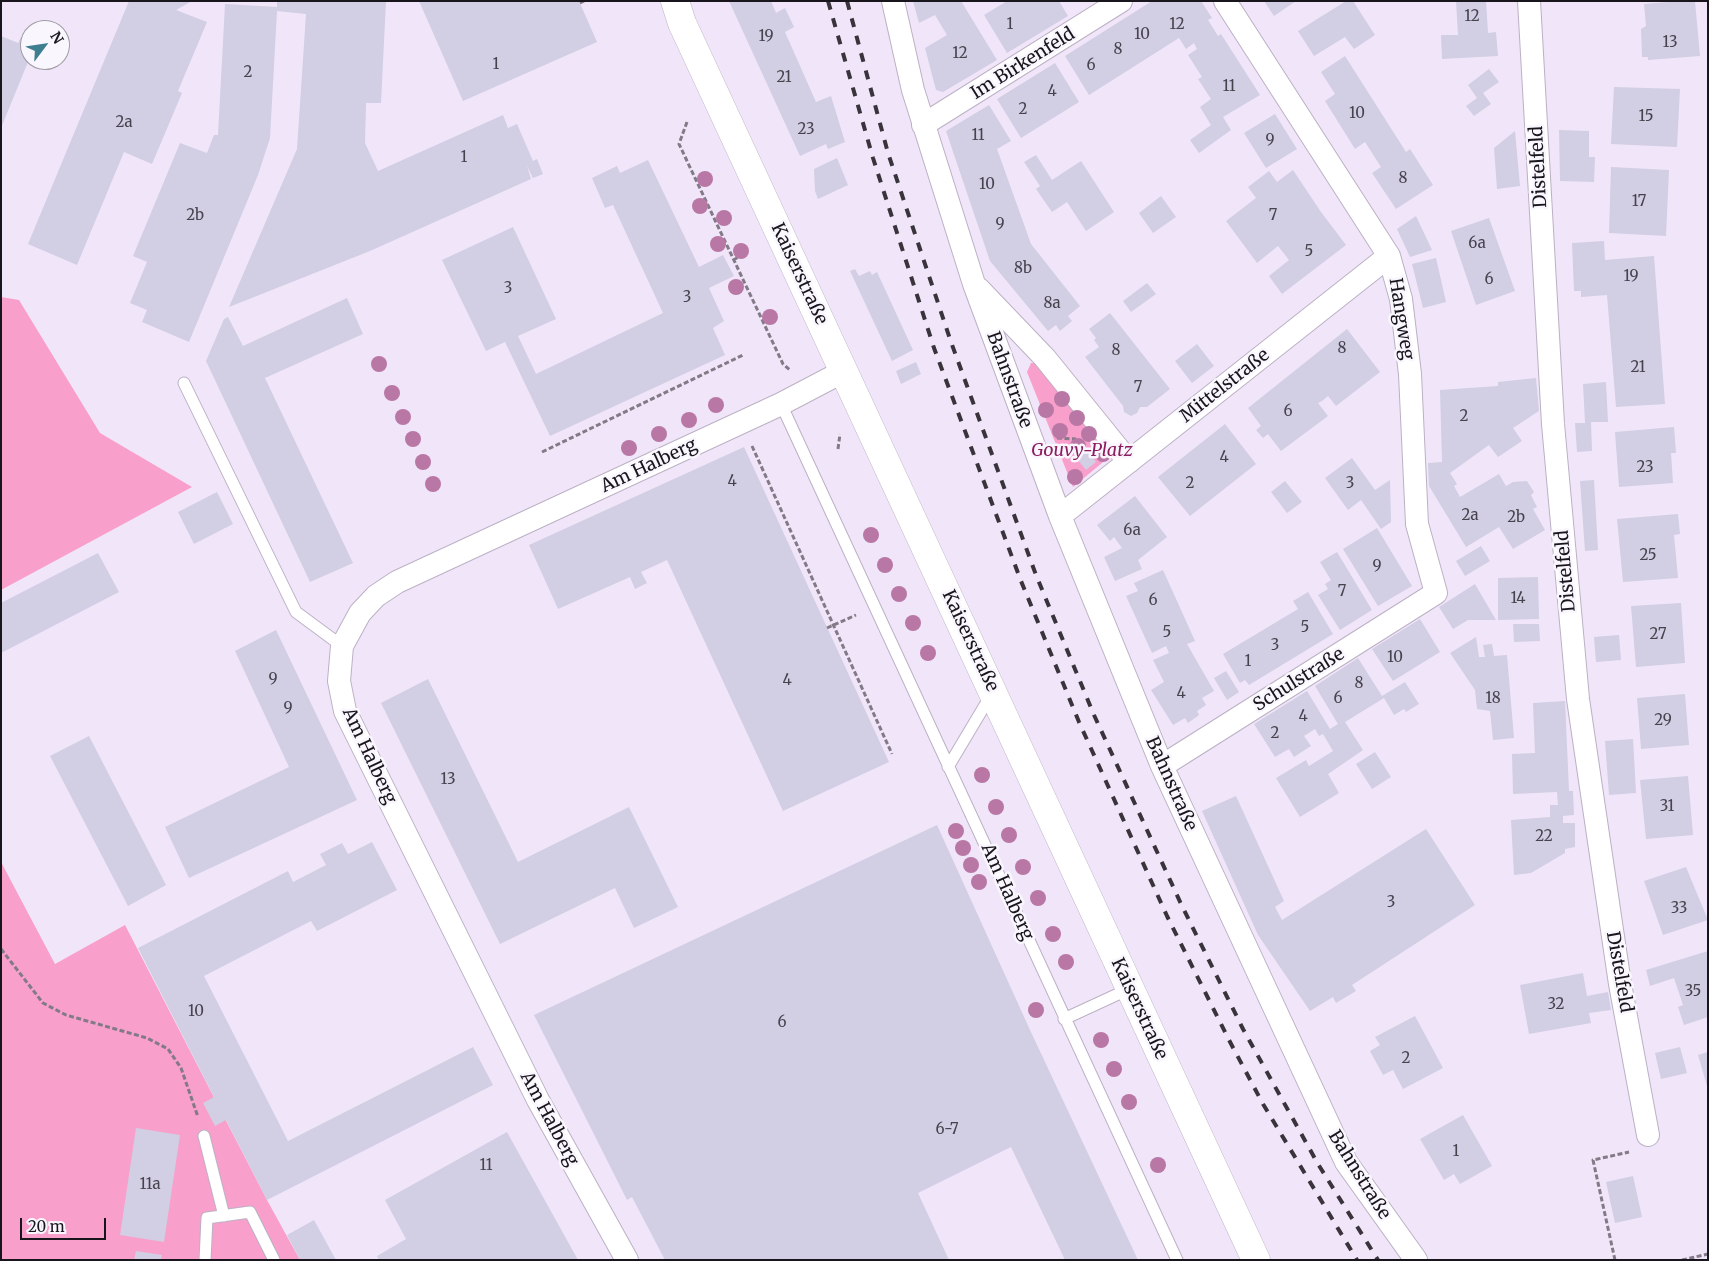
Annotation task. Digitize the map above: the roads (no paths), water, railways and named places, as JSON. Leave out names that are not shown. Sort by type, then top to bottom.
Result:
[{"type":"main road","name":"Kaiserstraße","points":[[666,1],[679,12],[1256,1260]]},
{"type":"street","name":"Bahnstraße","points":[[893,1],[923,125],[974,284],[1060,516],[1162,766],[1346,1162],[1416,1260]]},
{"type":"street","name":"Im Birkenfeld","points":[[923,125],[1121,1]]},
{"type":"street","name":"Hangweg","points":[[1224,1],[1389,256],[1401,299],[1410,374],[1416,524],[1436,592]]},
{"type":"street","name":"Distelfeld","points":[[1529,1],[1553,424],[1578,699],[1614,945],[1648,1135]]},
{"type":"street","name":"Mittelstraße","points":[[1060,516],[1389,256]]},
{"type":"street","name":"Bahnstraße","points":[[974,284],[1045,358],[1129,462]]},
{"type":"street","name":"Am Halberg","points":[[627,1260],[538,1100],[345,711],[339,681],[342,646],[360,613],[376,596],[397,582],[781,404],[844,371]]},
{"type":"street","name":"Schulstraße","points":[[1162,766],[1436,592]]},
{"type":"lane","points":[[184,383],[296,612],[342,646]]},
{"type":"lane","name":"Am Halberg","points":[[781,404],[1177,1260]]},
{"type":"lane","points":[[948,766],[993,692]]},
{"type":"lane","points":[[1064,1019],[1130,990]]},
{"type":"lane","points":[[204,1136],[224,1216]]},
{"type":"lane","points":[[205,1260],[207,1218],[250,1212],[274,1260]]},
{"type":"railway","points":[[828,1],[873,158],[934,348],[1021,581],[1079,722],[1167,916],[1229,1040],[1263,1104],[1357,1260]]},
{"type":"railway","points":[[847,1],[888,153],[951,342],[1036,575],[1094,715],[1182,906],[1243,1029],[1318,1164],[1378,1260]]},
{"type":"park label","name":"Gouvy-Platz","points":[[1082,451]]}]
